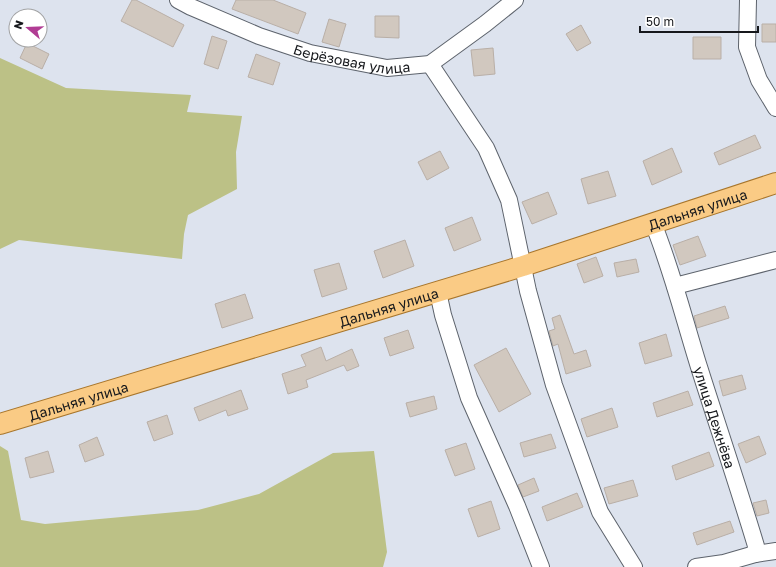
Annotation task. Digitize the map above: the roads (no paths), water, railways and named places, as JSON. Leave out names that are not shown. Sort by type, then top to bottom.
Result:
[{"type":"main road","name":"Дальняя улица","points":[[0,424],[522,266],[776,183]]},
{"type":"street","name":"Берёзовая улица","points":[[178,0],[259,36],[310,53],[387,68],[430,64],[515,0]]},
{"type":"street","points":[[748,0],[747,47],[758,80],[776,108]]},
{"type":"street","points":[[430,64],[486,148],[509,200],[528,291],[554,385],[600,512],[634,567]]},
{"type":"street","name":"улица Дежнёва","points":[[653,222],[676,286],[699,366],[748,519],[756,546],[756,554]]},
{"type":"street","points":[[676,286],[776,260]]},
{"type":"street","points":[[438,292],[443,315],[469,398],[517,506],[541,567]]},
{"type":"street","points":[[696,567],[724,563],[756,554],[776,551]]}]
